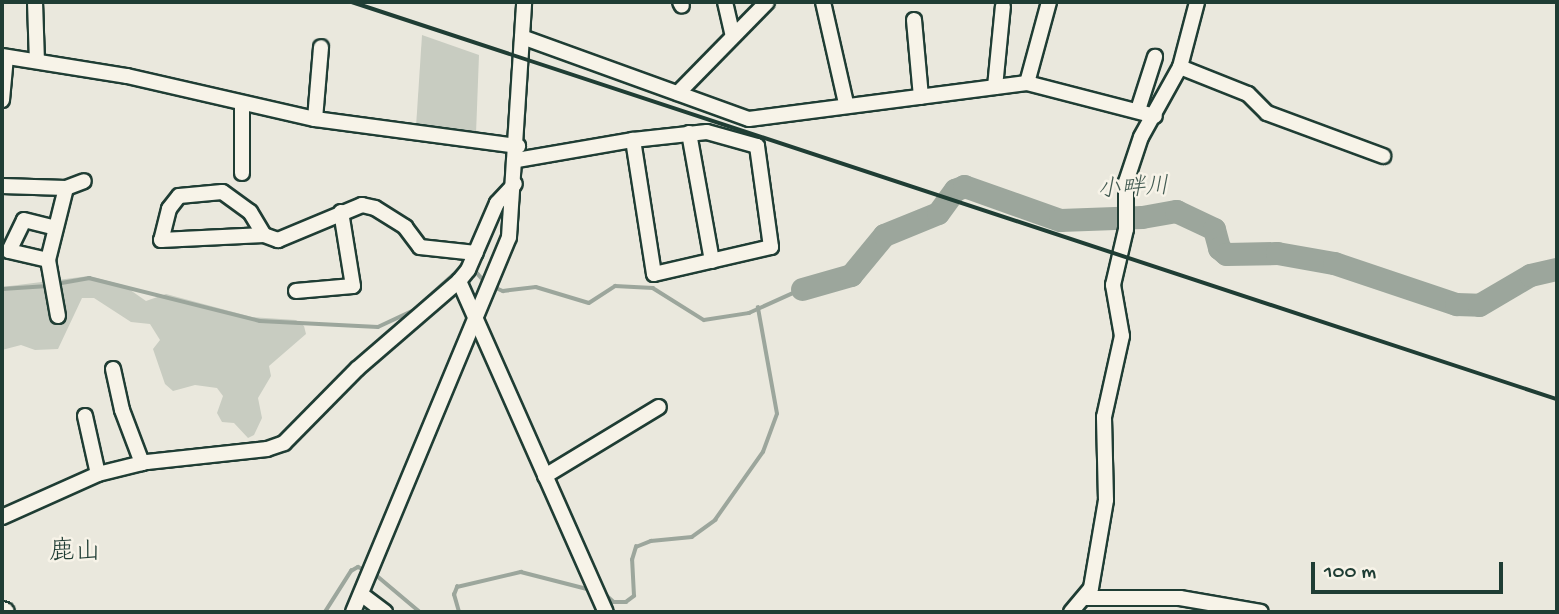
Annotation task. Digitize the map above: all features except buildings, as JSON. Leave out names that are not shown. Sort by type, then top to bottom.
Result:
[{"type":"street","points":[[35,2],[37,61]]},
{"type":"street","points":[[353,612],[475,325],[509,237],[517,153],[524,2]]},
{"type":"street","points":[[725,2],[733,36]]},
{"type":"street","points":[[678,93],[767,2]]},
{"type":"street","points":[[823,2],[846,103]]},
{"type":"street","points":[[1027,83],[1049,2]]},
{"type":"street","points":[[1071,612],[1086,598],[1109,480],[1104,417],[1122,337],[1112,285],[1126,226],[1125,209],[1132,156],[1180,67],[1198,2]]},
{"type":"street","points":[[995,87],[1003,6]]},
{"type":"street","points":[[914,20],[920,97]]},
{"type":"street","points":[[522,37],[749,119],[846,103],[920,97],[1027,83],[1155,116]]},
{"type":"street","points":[[315,119],[321,47]]},
{"type":"street","points":[[2,100],[4,57],[37,61],[315,119],[517,153],[690,133],[707,132],[757,146],[771,247],[654,274],[633,140]]},
{"type":"street","points":[[1138,110],[1155,57]]},
{"type":"street","points":[[1180,67],[1248,94],[1267,113],[1383,156]]},
{"type":"street","points":[[242,104],[242,173]]},
{"type":"street","points":[[690,133],[712,261]]},
{"type":"street","points":[[2,186],[66,188],[84,181]]},
{"type":"street","points":[[2,517],[98,474],[142,463],[208,458],[284,443],[357,369],[469,266],[497,202],[515,184]]},
{"type":"street","points":[[58,316],[48,260],[66,188]]},
{"type":"street","points":[[264,235],[250,212],[222,192],[179,195],[169,209],[161,240],[264,235],[278,240],[296,236],[341,212],[362,205],[374,208],[405,227],[420,247],[469,266]]},
{"type":"street","points":[[296,291],[353,286],[341,212]]},
{"type":"street","points":[[48,260],[9,251],[24,220],[55,228]]},
{"type":"street","points":[[469,266],[475,325],[606,612]]},
{"type":"street","points":[[113,369],[122,410],[142,463]]},
{"type":"street","points":[[545,476],[659,407]]},
{"type":"street","points":[[85,416],[98,474]]},
{"type":"street","points":[[360,594],[385,612]]},
{"type":"street","points":[[1086,598],[1180,598],[1261,612]]},
{"type":"shaded area","points":[[422,35],[479,55],[476,134],[416,127]]},
{"type":"shaded area","points":[[89,276],[123,285],[146,301],[166,294],[252,317],[296,320],[304,326],[306,334],[269,366],[271,376],[258,398],[262,418],[254,435],[248,438],[234,423],[222,422],[217,413],[223,396],[217,388],[195,385],[173,391],[165,384],[153,349],[160,340],[150,324],[131,322],[94,298],[82,298],[58,349],[35,350],[21,345],[2,350],[2,287]]},
{"type":"waterway","name":"小畔川","points":[[802,289],[851,275],[884,235],[938,213],[955,190],[964,186],[1060,220],[1142,217],[1176,211],[1214,229],[1219,248],[1226,254],[1277,253],[1334,263],[1456,304],[1479,305],[1530,275],[1557,269]]},
{"type":"waterway","points":[[56,284],[89,278],[260,321],[378,327],[414,310],[462,267]]},
{"type":"waterway","points":[[472,267],[487,284]]},
{"type":"waterway","points":[[2,289],[48,286]]},
{"type":"waterway","points":[[494,287],[503,291],[536,287],[589,303],[615,286],[653,288],[704,320],[749,313],[802,289]]},
{"type":"waterway","name":"小畔川","points":[[604,593],[614,602],[626,602],[634,596],[632,560],[636,547],[651,541],[692,537],[715,520],[763,452],[777,414],[758,308]]},
{"type":"waterway","name":"小畔川","points":[[325,612],[351,571],[358,567],[368,571]]},
{"type":"waterway","name":"小畔川","points":[[459,612],[454,595],[457,587],[521,572],[591,590]]},
{"type":"waterway","name":"小畔川","points":[[375,574],[420,612]]},
{"type":"railway","points":[[352,2],[1557,399]]},
{"type":"district","name":"鹿山","points":[[75,554]]}]
